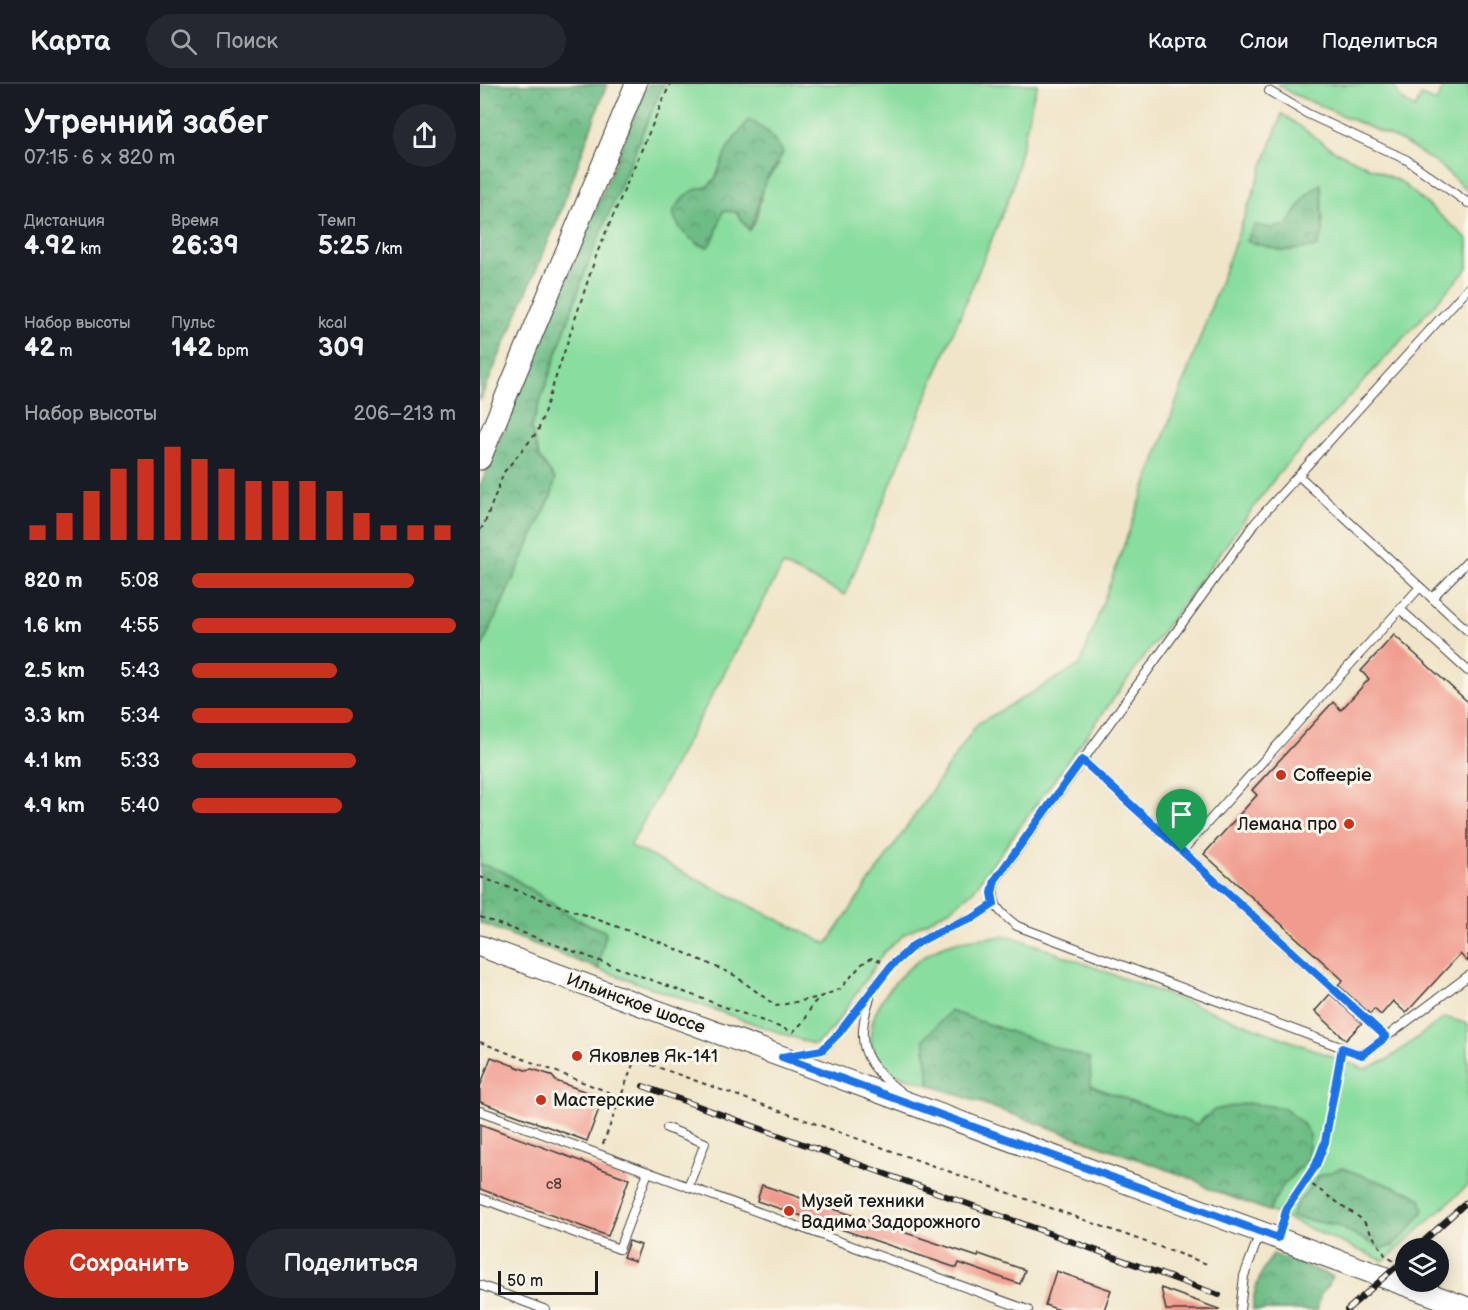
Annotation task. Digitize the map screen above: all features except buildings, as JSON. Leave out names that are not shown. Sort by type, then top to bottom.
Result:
[{"type":"main road","points":[[480,459],[636,84]]},
{"type":"main road","name":"Ильинское шоссе","points":[[480,946],[1462,1308]]},
{"type":"lane","points":[[1269,91],[1308,114],[1407,160],[1468,203]]},
{"type":"lane","points":[[1468,288],[1255,523],[995,880],[992,893],[994,904],[1017,926],[1362,1055],[1468,976]]},
{"type":"lane","points":[[1299,476],[1468,631]]},
{"type":"lane","points":[[1432,598],[1468,561]]},
{"type":"lane","points":[[1182,851],[1420,587]]},
{"type":"lane","points":[[1401,610],[1468,671]]},
{"type":"lane","points":[[1082,760],[1386,1037]]},
{"type":"lane","points":[[782,1057],[822,1050],[839,1033],[891,966],[914,945],[940,931],[973,918],[994,904]]},
{"type":"lane","points":[[873,991],[863,1018],[862,1044],[874,1068],[921,1108]]},
{"type":"lane","points":[[480,1111],[1028,1310]]},
{"type":"lane","points":[[667,1128],[705,1143],[688,1186]]},
{"type":"lane","points":[[480,1198],[619,1249],[648,1172]]},
{"type":"lane","points":[[1240,1310],[1244,1276],[1269,1235]]},
{"type":"lane","points":[[480,1285],[546,1310]]},
{"type":"path","points":[[480,530],[504,472],[538,431],[597,253],[670,84]]},
{"type":"path","points":[[480,877],[665,944],[734,975],[776,1006],[820,997],[840,989],[862,964],[871,958],[891,966]]},
{"type":"path","points":[[480,917],[793,1032],[805,1020],[812,1005],[820,997]]},
{"type":"path","points":[[480,1042],[621,1097]]},
{"type":"path","points":[[1269,1235],[1316,1165],[1325,1142],[1342,1048]]},
{"type":"path","points":[[600,1155],[635,1059],[1210,1265]]},
{"type":"path","points":[[1305,1180],[1363,1220],[1384,1254],[1395,1262]]},
{"type":"green space","points":[[480,84],[607,84],[558,219],[480,401]]},
{"type":"green space","points":[[648,84],[663,84],[588,263],[531,428],[539,457],[555,479],[552,494],[480,651],[480,486]]},
{"type":"green space","points":[[663,84],[1038,84],[1012,190],[845,595],[783,565],[630,846],[827,944],[977,724],[1080,665],[1282,114],[1335,151],[1401,182],[1468,239],[1468,268],[1278,474],[972,892],[952,908],[906,933],[884,952],[833,1028],[815,1045],[598,969],[606,932],[574,918],[504,872],[480,864],[480,651],[552,494],[555,479],[539,457],[531,428],[588,263]],"holes":[[[728,147],[779,164],[764,183],[756,220],[749,230],[736,212],[723,211],[715,236],[707,247],[696,244],[707,187],[715,179]],[[1321,184],[1323,232],[1246,241],[1255,225],[1271,228],[1288,225],[1307,194]]]},
{"type":"green space","points":[[1278,84],[1392,84],[1402,100],[1415,108],[1421,96],[1436,102],[1445,84],[1468,84],[1468,191],[1438,164],[1403,142],[1291,93]]},
{"type":"green space","points":[[749,119],[769,133],[783,152],[766,181],[749,230],[736,212],[723,211],[715,236],[708,247],[701,245],[681,229],[673,212],[687,195],[696,189],[707,187],[715,179],[728,147]]},
{"type":"green space","points":[[1321,184],[1323,232],[1317,247],[1283,251],[1246,241],[1255,225],[1271,228],[1288,225],[1307,194]]},
{"type":"green space","points":[[480,864],[504,872],[574,918],[606,932],[598,969],[480,923]]},
{"type":"green space","points":[[1011,936],[1365,1069],[1387,1060],[1445,1017],[1468,1024],[1468,1185],[1409,1238],[1395,1238],[1395,1251],[1384,1261],[1269,1211],[1281,1188],[1307,1160],[1310,1135],[1205,1116],[1197,1125],[1091,1086],[924,1039],[930,1085],[897,1075],[886,1069],[872,1045],[871,1029],[884,997],[895,982],[922,958],[944,946],[972,939]],"holes":[[[1296,1205],[1394,1246],[1383,1249],[1336,1225],[1292,1217]]]},
{"type":"green space","points":[[950,1011],[1090,1059],[1091,1086],[1197,1125],[1214,1110],[1248,1103],[1285,1108],[1303,1124],[1310,1135],[1307,1160],[1281,1188],[1269,1211],[1207,1188],[1196,1180],[930,1085],[924,1039]]},
{"type":"green space","points":[[1342,1168],[1411,1193],[1421,1199],[1424,1210],[1401,1238],[1395,1238],[1395,1243],[1383,1249],[1336,1225],[1291,1217],[1296,1205],[1319,1176]]},
{"type":"green space","points":[[1273,1254],[1332,1276],[1329,1285],[1321,1293],[1317,1310],[1253,1310],[1258,1280]]},
{"type":"railway","points":[[643,1086],[1219,1295]]},
{"type":"railway","points":[[1427,1238],[1468,1201]]},
{"type":"railway","points":[[1347,1310],[1395,1268]]},
{"type":"place","name":"Coffeepie","points":[[1281,775]]},
{"type":"place","name":"Лемана про","points":[[1349,824]]},
{"type":"place","name":"Яковлев Як-141","points":[[577,1056]]},
{"type":"place","name":"Мастерские","points":[[541,1100]]},
{"type":"place","name":"Музей техники Вадима Задорожного","points":[[789,1211]]},
{"type":"route","points":[[1082,760],[1182,851],[1386,1037],[1362,1055],[1342,1048],[1325,1142],[1316,1165],[1287,1208],[1278,1238],[782,1057],[822,1050],[839,1033],[891,966],[914,945],[940,931],[973,918],[994,904],[992,893],[995,880],[1082,760]]}]
